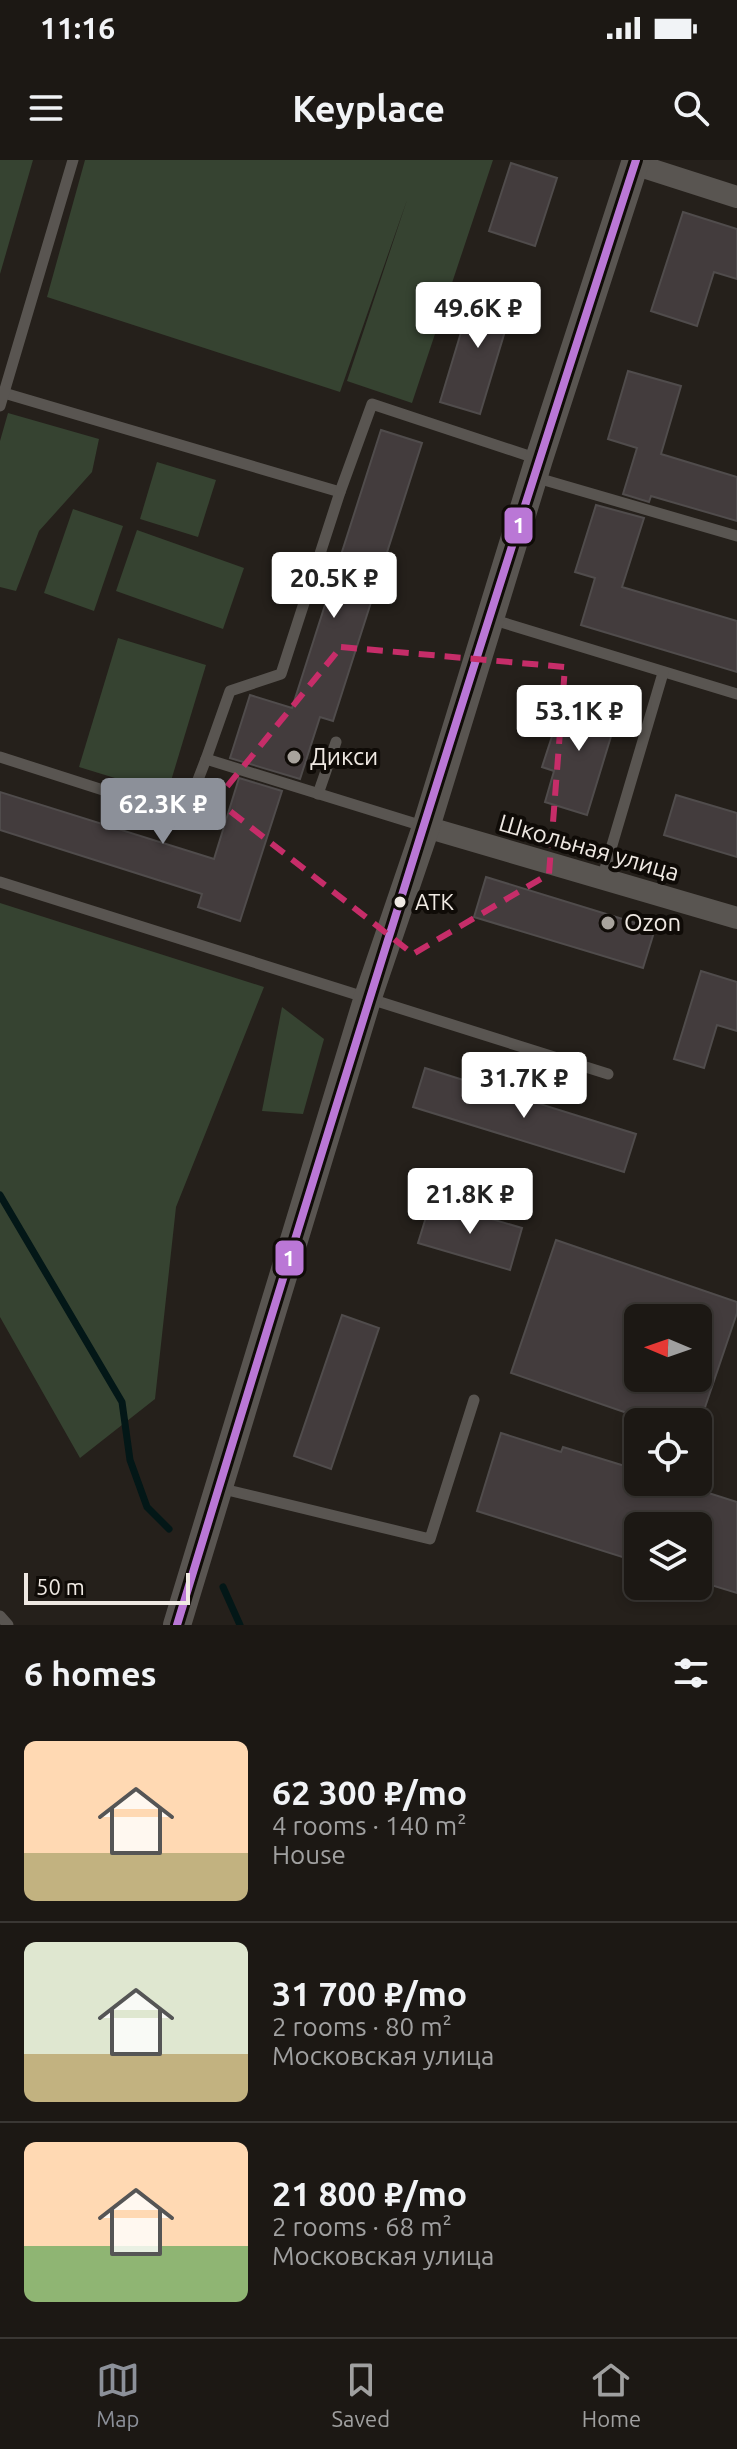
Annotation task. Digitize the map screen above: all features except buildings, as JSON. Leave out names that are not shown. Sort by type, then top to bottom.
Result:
[{"type":"street","points":[[177,1625],[367,1000],[426,827],[536,468],[635,162],[737,197]]},
{"type":"street","name":"Школьная улица","points":[[426,827],[737,918]]},
{"type":"lane","points":[[0,406],[73,160]]},
{"type":"lane","points":[[4,393],[340,492]]},
{"type":"lane","points":[[0,757],[184,816],[230,691],[281,674],[372,404],[536,468],[737,536]]},
{"type":"lane","points":[[490,619],[737,694]]},
{"type":"lane","points":[[602,879],[663,673]]},
{"type":"lane","points":[[318,794],[336,742]]},
{"type":"lane","points":[[206,759],[426,827]]},
{"type":"lane","points":[[0,882],[608,1074]]},
{"type":"lane","points":[[219,1487],[430,1539],[474,1400]]},
{"type":"lane","points":[[0,1616],[8,1625]]},
{"type":"highlighted area","points":[[341,647],[565,667],[549,874],[413,954],[216,800]]},
{"type":"green space","points":[[0,160],[33,160],[0,274]]},
{"type":"green space","points":[[85,160],[493,160],[412,403],[347,381],[407,200],[340,392],[47,297]]},
{"type":"green space","points":[[8,413],[99,439],[92,472],[39,531],[16,591],[0,587],[0,441]]},
{"type":"green space","points":[[157,462],[216,480],[198,537],[140,519]]},
{"type":"green space","points":[[73,509],[123,526],[94,611],[44,593]]},
{"type":"green space","points":[[137,530],[244,568],[223,629],[116,591]]},
{"type":"green space","points":[[118,638],[206,665],[167,794],[79,767]]},
{"type":"green space","points":[[0,903],[264,987],[176,1207],[155,1399],[80,1458],[0,1317]]},
{"type":"green space","points":[[282,1007],[324,1039],[303,1114],[262,1111]]},
{"type":"waterway","points":[[0,1195],[122,1402],[130,1460],[147,1507],[169,1529]]},
{"type":"waterway","points":[[223,1587],[240,1625]]},
{"type":"transit line","name":"1","points":[[177,1625],[403,891],[636,160]]},
{"type":"place","name":"Дикси","points":[[294,757]]},
{"type":"place","name":"АТК","points":[[400,902]]},
{"type":"place","name":"Ozon","points":[[608,923]]}]
